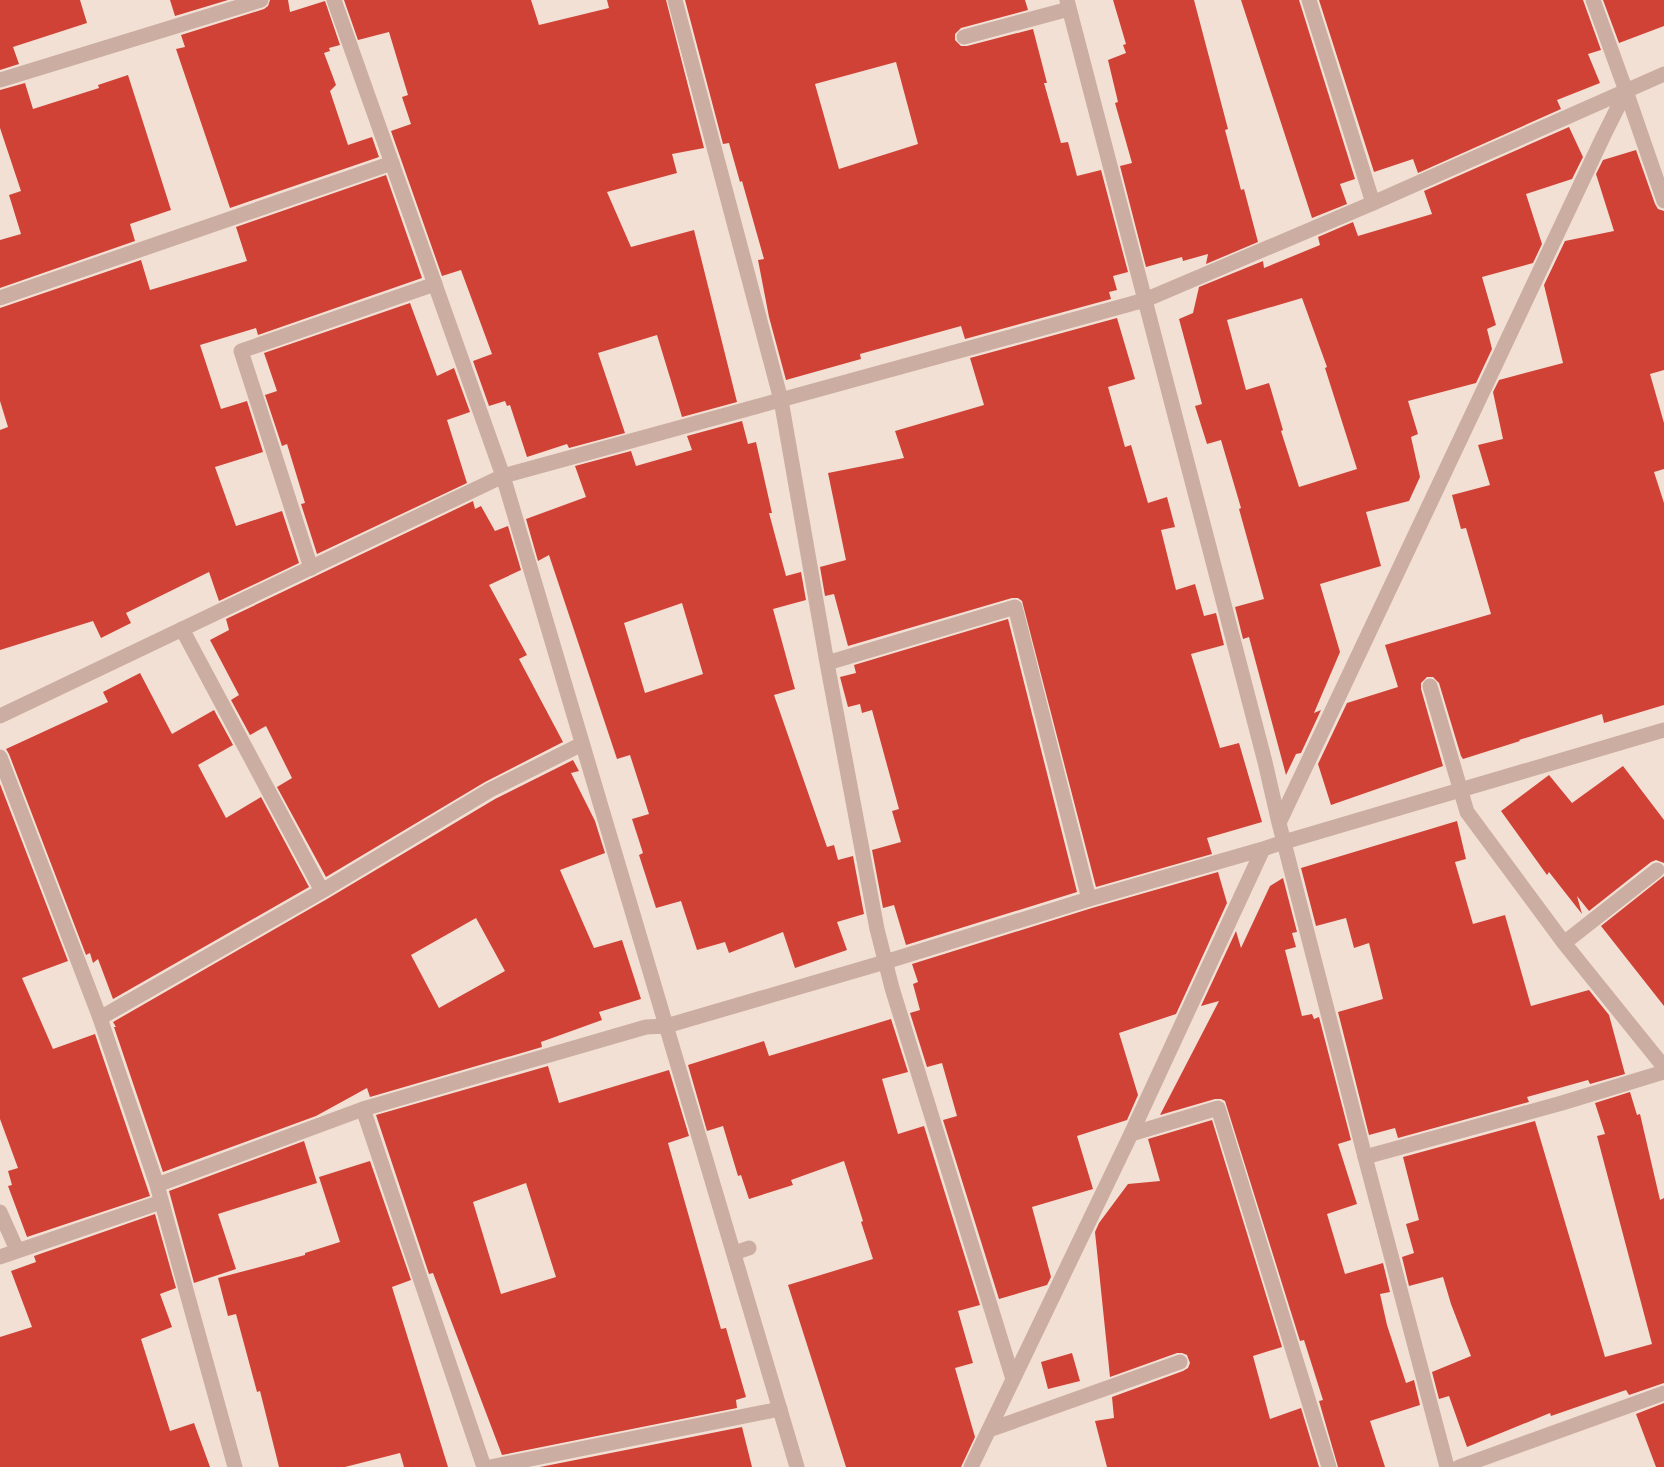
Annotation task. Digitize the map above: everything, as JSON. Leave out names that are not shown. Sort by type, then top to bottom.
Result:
[{"type":"street","points":[[0,80],[261,0]]},
{"type":"street","points":[[334,0],[503,476],[797,1467]]},
{"type":"street","points":[[675,0],[781,400],[827,663],[885,962],[1013,1379]]},
{"type":"street","points":[[1309,0],[1373,202]]},
{"type":"street","points":[[1593,0],[1664,201]]},
{"type":"street","points":[[964,38],[1068,4],[1365,1156],[1448,1467]]},
{"type":"street","points":[[0,716],[503,476],[1145,300],[1664,74]]},
{"type":"street","points":[[1279,823],[1626,91]]},
{"type":"street","points":[[0,298],[392,163]]},
{"type":"street","points":[[311,568],[241,351],[435,284]]},
{"type":"street","points":[[827,663],[1015,607],[1089,899]]},
{"type":"street","points":[[182,629],[322,891]]},
{"type":"street","points":[[1430,686],[1467,812],[1564,942],[1664,1067]]},
{"type":"street","points":[[157,1185],[363,1109],[646,1027],[666,1026],[1664,730]]},
{"type":"street","points":[[100,1018],[322,891],[490,790],[582,744]]},
{"type":"street","points":[[0,757],[100,1018],[157,1185],[235,1467]]},
{"type":"street","points":[[971,1467],[1131,1134],[1263,849]]},
{"type":"street","points":[[1564,942],[1657,870]]},
{"type":"street","points":[[1365,1156],[1562,1103],[1664,1072]]},
{"type":"street","points":[[1131,1134],[1218,1108],[1329,1467]]},
{"type":"street","points":[[363,1109],[484,1467]]},
{"type":"street","points":[[0,1257],[161,1202]]},
{"type":"street","points":[[0,1212],[16,1250]]},
{"type":"street","points":[[734,1253],[749,1248]]},
{"type":"street","points":[[989,1430],[1180,1362]]},
{"type":"street","points":[[1459,1467],[1664,1393]]},
{"type":"street","points":[[490,1467],[780,1408]]},
{"type":"building","points":[[0,0],[80,0],[87,23],[13,47],[19,64],[0,70]]},
{"type":"building","points":[[170,0],[228,0],[175,16]]},
{"type":"building","points":[[270,0],[288,0],[290,12],[325,1],[340,45],[329,48],[330,51],[324,53],[336,85],[330,91],[348,145],[372,137],[379,157],[230,208],[176,49],[185,47],[181,35],[264,9]]},
{"type":"building","points":[[344,0],[531,0],[539,25],[609,8],[607,0],[666,0],[704,148],[672,154],[677,173],[607,192],[631,247],[694,230],[737,402],[682,417],[657,335],[598,353],[625,433],[569,448],[567,444],[527,457],[510,405],[507,406],[505,401],[489,406],[473,361],[492,354],[461,270],[442,276],[391,131],[411,124],[402,97],[408,95],[389,32],[358,40]]},
{"type":"building","points":[[685,0],[1025,0],[1028,10],[961,28],[955,34],[955,40],[961,46],[967,46],[1033,29],[1047,83],[1044,83],[1061,143],[1068,142],[1077,176],[1101,170],[1128,272],[1113,276],[1117,290],[1109,292],[1111,299],[965,339],[961,326],[860,354],[861,359],[786,380],[769,317],[758,260],[764,259],[729,143],[723,144]],"holes":[[[896,62],[918,144],[839,169],[815,84]]]},
{"type":"building","points":[[1113,0],[1194,0],[1228,129],[1225,130],[1258,242],[1206,264],[1208,254],[1183,261],[1182,257],[1146,267],[1120,166],[1132,163],[1115,103],[1118,102],[1108,60],[1126,53],[1123,45],[1126,44]]},
{"type":"building","points":[[1241,0],[1299,0],[1355,179],[1340,184],[1347,204],[1312,218]]},
{"type":"building","points":[[1319,0],[1583,0],[1601,50],[1588,54],[1600,83],[1557,100],[1561,109],[1418,173],[1413,159],[1374,172]]},
{"type":"building","points":[[1603,0],[1664,0],[1664,26],[1619,43]]},
{"type":"building","points":[[128,75],[171,210],[130,224],[135,241],[0,288],[0,240],[21,234],[9,195],[21,191],[0,128],[0,90],[25,83],[33,109],[99,88],[98,85]]},
{"type":"building","points":[[1569,127],[1583,157],[1572,179],[1526,194],[1542,244],[1533,263],[1482,277],[1496,325],[1487,329],[1492,349],[1476,383],[1408,401],[1418,434],[1411,437],[1420,477],[1409,501],[1366,512],[1381,566],[1320,584],[1340,652],[1314,713],[1321,710],[1301,753],[1296,754],[1286,775],[1249,637],[1243,639],[1235,607],[1264,599],[1221,440],[1207,444],[1195,406],[1202,404],[1179,319],[1193,313],[1199,287],[1263,261],[1264,268],[1320,245],[1318,237],[1353,222],[1358,236],[1432,214],[1424,191]],"holes":[[[1302,298],[1327,367],[1325,368],[1357,469],[1299,487],[1269,383],[1246,390],[1227,320]]]},
{"type":"building","points":[[1636,150],[1655,204],[1658,209],[1664,211],[1664,370],[1650,374],[1664,423],[1664,469],[1654,472],[1664,503],[1664,705],[1604,723],[1602,714],[1463,759],[1439,683],[1433,677],[1427,677],[1421,683],[1421,689],[1443,766],[1331,805],[1318,764],[1347,703],[1398,687],[1385,645],[1491,614],[1466,528],[1461,529],[1452,495],[1490,485],[1478,445],[1503,439],[1493,392],[1499,380],[1563,363],[1544,285],[1565,241],[1614,231],[1596,174],[1603,160]]},
{"type":"building","points":[[386,175],[422,278],[258,335],[256,328],[200,345],[221,409],[247,401],[263,452],[215,467],[236,526],[282,511],[299,563],[219,601],[209,572],[126,613],[131,623],[101,638],[93,621],[0,650],[0,430],[8,427],[0,401],[0,308],[141,260],[150,290],[247,261],[236,227]]},
{"type":"building","points":[[410,303],[437,376],[454,368],[470,412],[447,420],[467,483],[317,554],[301,504],[305,503],[287,444],[282,446],[265,395],[277,391],[264,353]]},
{"type":"building","points":[[1117,318],[1135,379],[1108,387],[1125,447],[1131,445],[1148,503],[1167,497],[1175,527],[1161,530],[1176,590],[1195,584],[1204,616],[1216,613],[1224,645],[1191,654],[1220,748],[1239,743],[1262,822],[1207,838],[1212,854],[1096,887],[1022,601],[1012,598],[848,646],[834,594],[825,596],[820,567],[846,560],[828,473],[904,458],[895,431],[984,405],[970,358]]},
{"type":"building","points":[[742,421],[748,444],[756,442],[772,513],[769,513],[786,576],[801,572],[806,600],[773,609],[795,689],[774,695],[827,847],[834,845],[838,860],[853,856],[864,914],[837,922],[847,950],[795,968],[783,932],[729,953],[725,942],[697,950],[681,901],[656,908],[639,855],[643,853],[632,819],[649,814],[630,755],[617,759],[549,555],[538,561],[526,519],[586,497],[575,466],[631,451],[636,466],[692,450],[687,436]],"holes":[[[682,603],[703,674],[645,693],[624,623]]]},
{"type":"building","points":[[473,501],[475,509],[481,506],[495,531],[508,526],[521,570],[489,585],[527,655],[519,659],[563,742],[485,782],[326,877],[277,787],[292,778],[266,726],[250,735],[231,700],[239,695],[210,640],[229,630],[226,619]]},
{"type":"building","points":[[1008,619],[1077,892],[906,945],[894,905],[883,908],[872,850],[901,842],[892,811],[899,809],[872,710],[862,713],[860,704],[848,707],[840,677],[856,673],[854,665]]},
{"type":"building","points":[[140,673],[172,734],[214,710],[233,745],[198,765],[226,818],[261,797],[309,887],[113,999],[98,959],[93,963],[90,953],[86,955],[6,749],[108,702],[103,692]]},
{"type":"building","points":[[573,760],[579,771],[571,773],[595,821],[605,853],[560,870],[594,948],[622,940],[641,999],[599,1012],[602,1020],[541,1042],[542,1047],[370,1097],[367,1088],[316,1116],[163,1172],[113,1022],[495,799]],"holes":[[[476,918],[505,971],[439,1008],[411,955]]]},
{"type":"building","points":[[1623,766],[1664,820],[1664,863],[1656,860],[1651,862],[1589,911],[1577,896],[1582,914],[1549,872],[1547,875],[1501,811],[1549,775],[1572,803]]},
{"type":"building","points":[[0,784],[68,961],[22,978],[53,1049],[95,1034],[150,1196],[27,1237],[8,1186],[12,1185],[8,1171],[18,1168],[0,1119]]},
{"type":"building","points":[[1457,821],[1466,859],[1455,862],[1473,924],[1505,915],[1531,1006],[1589,990],[1609,1015],[1625,1074],[1590,1084],[1588,1080],[1527,1097],[1529,1102],[1398,1138],[1395,1128],[1369,1135],[1338,1012],[1383,999],[1369,943],[1354,948],[1346,918],[1316,926],[1301,868]]},
{"type":"building","points":[[1218,872],[1227,903],[1176,1014],[1119,1033],[1138,1095],[1127,1120],[1077,1136],[1093,1189],[1032,1207],[1051,1277],[1047,1285],[999,1299],[943,1120],[957,1116],[942,1063],[927,1067],[910,1013],[920,1010],[913,984],[918,982],[912,964],[1092,908]]},
{"type":"building","points":[[1664,876],[1664,1006],[1601,926]]},
{"type":"building","points":[[1283,878],[1297,932],[1292,933],[1296,947],[1285,950],[1302,1016],[1312,1014],[1314,1019],[1319,1017],[1351,1140],[1338,1144],[1357,1204],[1327,1214],[1345,1274],[1383,1263],[1390,1292],[1380,1294],[1387,1325],[1406,1383],[1414,1380],[1420,1405],[1370,1421],[1385,1467],[1338,1467],[1319,1401],[1323,1400],[1304,1340],[1300,1341],[1225,1101],[1215,1099],[1160,1115],[1219,1001],[1201,1006],[1236,931],[1241,948],[1270,886]]},
{"type":"building","points":[[891,1019],[908,1072],[882,1079],[898,1134],[924,1126],[980,1305],[958,1311],[973,1363],[955,1368],[975,1437],[961,1467],[846,1467],[788,1285],[873,1259],[844,1161],[791,1180],[793,1185],[749,1199],[741,1175],[738,1176],[723,1126],[707,1131],[688,1065],[764,1041],[769,1056]]},
{"type":"building","points":[[548,1066],[559,1103],[669,1070],[689,1136],[668,1143],[721,1329],[726,1328],[746,1397],[736,1400],[737,1408],[502,1455],[433,1273],[429,1274],[376,1115]],"holes":[[[526,1183],[556,1277],[501,1294],[473,1202]]]},
{"type":"building","points":[[1630,1092],[1637,1115],[1640,1114],[1660,1200],[1664,1198],[1664,1383],[1629,1395],[1626,1390],[1551,1416],[1550,1413],[1467,1447],[1449,1396],[1439,1399],[1432,1372],[1471,1356],[1443,1277],[1409,1286],[1402,1257],[1414,1253],[1406,1224],[1419,1220],[1403,1157],[1535,1121],[1605,1357],[1652,1344],[1597,1136],[1605,1134],[1595,1103]]},
{"type":"building","points":[[1212,1120],[1282,1347],[1253,1356],[1270,1419],[1301,1408],[1319,1467],[1107,1467],[1095,1421],[1114,1418],[1112,1397],[1183,1371],[1190,1363],[1187,1355],[1177,1353],[1110,1377],[1095,1232],[1099,1223],[1128,1184],[1160,1181],[1148,1139]]},
{"type":"building","points":[[304,1141],[317,1183],[218,1214],[236,1269],[194,1283],[169,1191]]},
{"type":"building","points":[[370,1161],[411,1280],[392,1287],[448,1467],[404,1467],[400,1453],[345,1467],[279,1467],[260,1391],[257,1392],[236,1314],[228,1316],[218,1278],[305,1255],[305,1253],[340,1242],[319,1177]]},
{"type":"building","points":[[155,1214],[176,1288],[160,1294],[172,1327],[141,1339],[170,1431],[194,1423],[210,1467],[0,1467],[0,1337],[32,1327],[11,1271],[36,1262],[34,1256]]},
{"type":"building","points":[[1072,1353],[1080,1381],[1048,1389],[1041,1362]]},
{"type":"building","points":[[1664,1403],[1664,1467],[1656,1467],[1636,1414]]},
{"type":"building","points":[[742,1427],[752,1467],[540,1467]]}]
